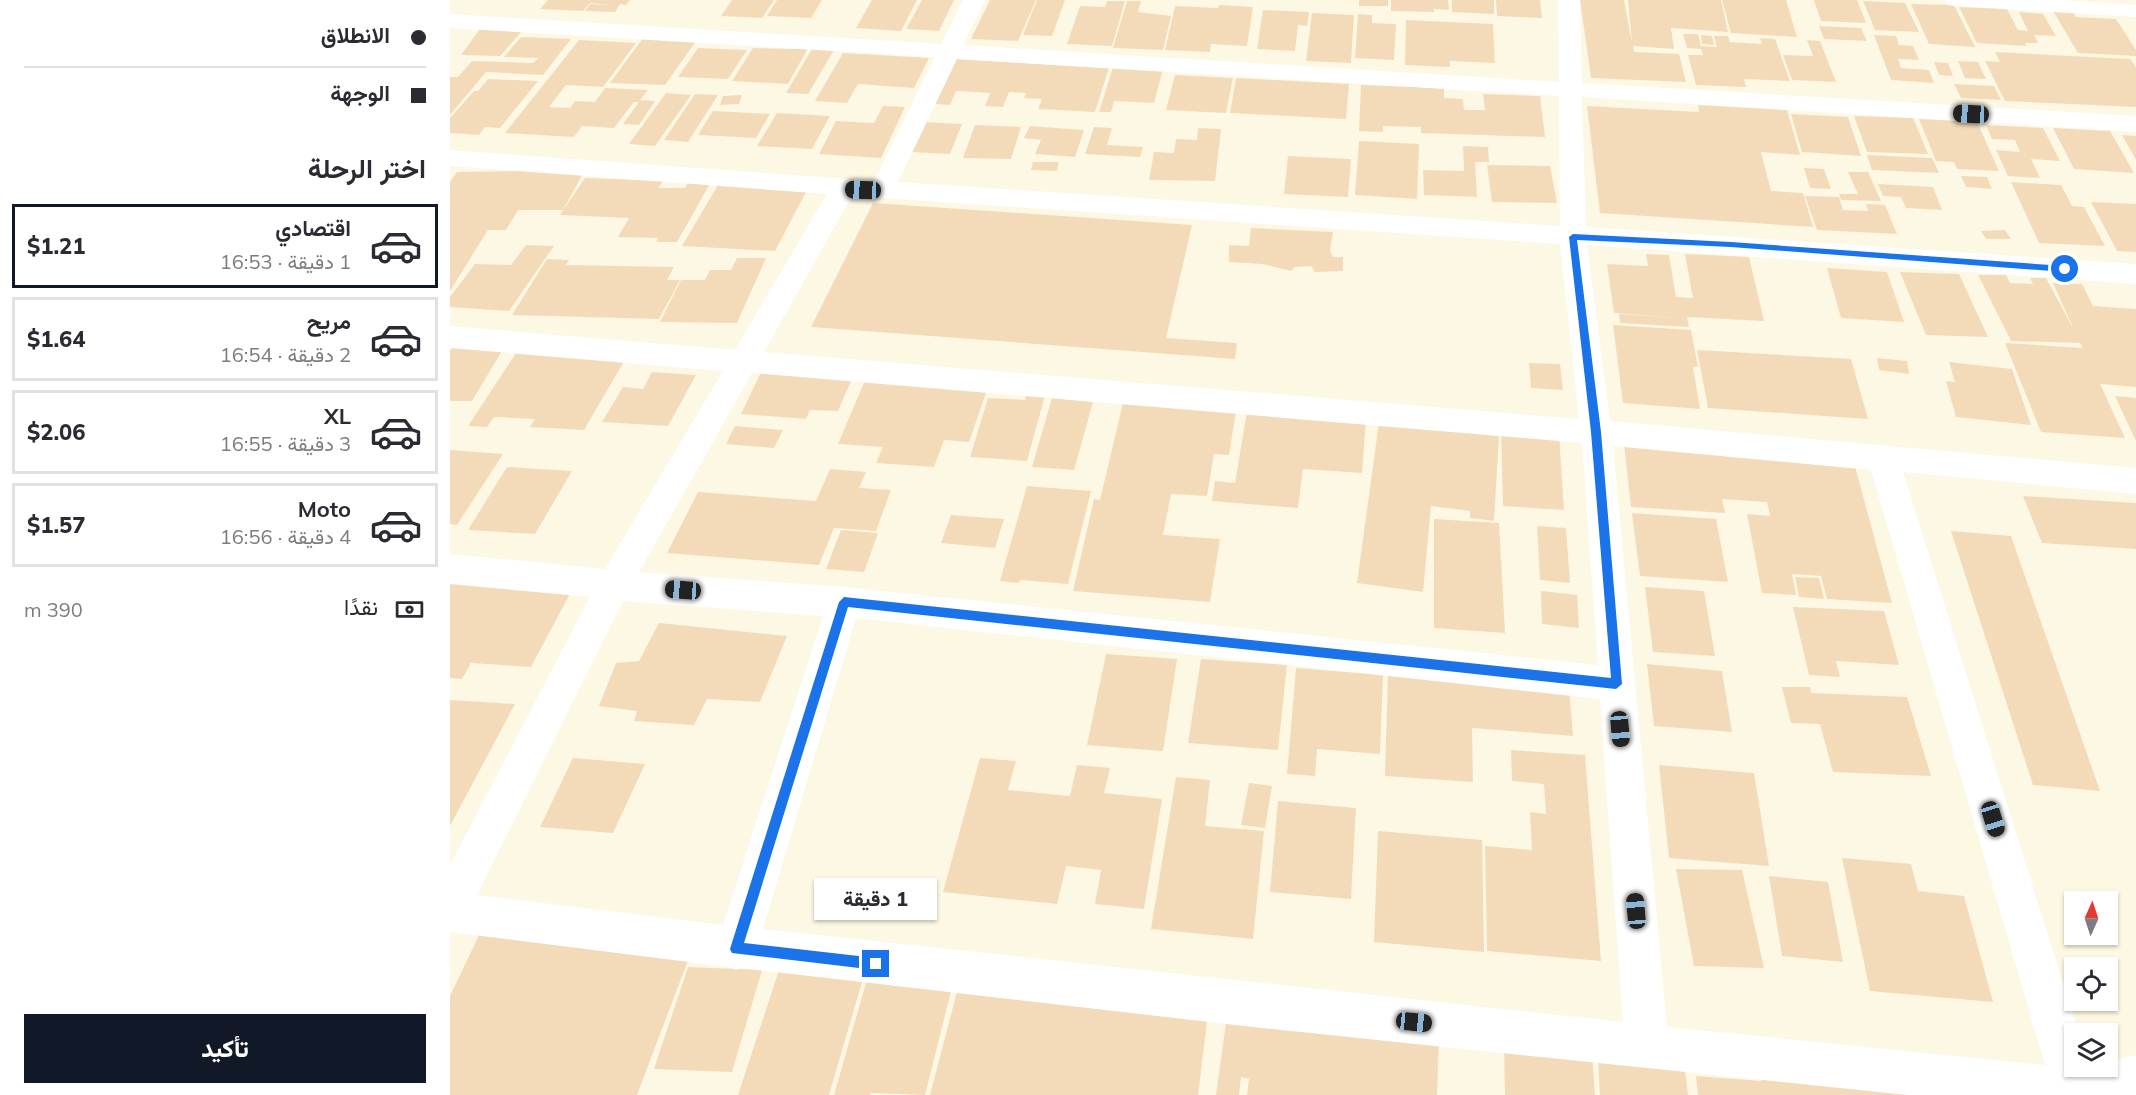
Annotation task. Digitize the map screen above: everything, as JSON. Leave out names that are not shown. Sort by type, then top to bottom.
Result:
[{"type":"street","points":[[882,190],[974,0]]},
{"type":"street","points":[[1569,0],[1573,237],[1596,432],[1647,1047]]},
{"type":"street","points":[[1956,0],[2136,11]]},
{"type":"street","points":[[450,21],[2136,124]]},
{"type":"street","points":[[450,158],[843,189],[1573,237],[1731,245],[2136,274]]},
{"type":"street","points":[[450,907],[614,585],[843,189]]},
{"type":"street","points":[[450,337],[1596,432],[2136,481]]},
{"type":"street","points":[[1883,457],[2075,1092]]},
{"type":"street","points":[[450,569],[614,585],[844,602],[1616,684]]},
{"type":"street","points":[[736,949],[844,602]]},
{"type":"street","points":[[450,912],[736,949],[2075,1092],[2136,1077]]},
{"type":"building","points":[[548,0],[630,0],[626,5],[620,4],[615,12],[585,11],[590,4],[612,5],[590,3],[583,11],[540,9]]},
{"type":"building","points":[[732,0],[774,0],[762,18],[721,16]]},
{"type":"building","points":[[777,0],[822,0],[811,18],[767,16]]},
{"type":"building","points":[[872,0],[917,0],[901,31],[856,28]]},
{"type":"building","points":[[922,0],[954,0],[939,31],[906,29]]},
{"type":"building","points":[[990,0],[1036,0],[1018,41],[971,39]]},
{"type":"building","points":[[1037,0],[1065,0],[1052,36],[1023,35]]},
{"type":"building","points":[[1359,0],[1388,0],[1388,6],[1359,6]]},
{"type":"building","points":[[1391,0],[1448,0],[1449,10],[1391,11]]},
{"type":"building","points":[[1452,0],[1494,0],[1494,14],[1452,12]]},
{"type":"building","points":[[1496,0],[1540,0],[1542,18],[1497,16]]},
{"type":"building","points":[[1580,0],[1624,0],[1632,43],[1628,0],[1721,0],[1728,32],[1671,28],[1674,49],[1633,46],[1634,52],[1679,54],[1686,82],[1591,78]]},
{"type":"building","points":[[1722,0],[1786,0],[1797,37],[1731,33]]},
{"type":"building","points":[[1814,0],[1857,0],[1866,23],[1821,21]]},
{"type":"building","points":[[1107,1],[1125,1],[1112,46],[1067,44],[1080,6],[1105,7]]},
{"type":"building","points":[[1127,1],[1141,1],[1138,12],[1171,16],[1163,50],[1113,48]]},
{"type":"building","points":[[1863,1],[1905,3],[1919,32],[1875,30]]},
{"type":"building","points":[[1911,4],[1954,5],[1975,47],[1929,44]]},
{"type":"building","points":[[1219,5],[1253,7],[1247,46],[1211,44],[1210,52],[1165,50],[1175,6],[1218,8]]},
{"type":"building","points":[[1959,7],[2007,9],[2018,30],[2028,31],[2019,12],[2043,14],[2056,36],[2034,35],[2038,43],[2025,43],[2027,46],[1977,43]]},
{"type":"building","points":[[1263,10],[1309,12],[1307,26],[1298,25],[1295,51],[1257,49]]},
{"type":"building","points":[[2053,11],[2073,12],[2076,17],[2116,19],[2136,50],[2136,56],[2078,53]]},
{"type":"building","points":[[1312,13],[1354,15],[1351,63],[1306,61]]},
{"type":"building","points":[[1358,14],[1372,15],[1372,23],[1396,24],[1394,60],[1355,58]]},
{"type":"building","points":[[1406,20],[1493,24],[1495,63],[1450,61],[1450,67],[1405,65]]},
{"type":"building","points":[[1819,26],[1861,28],[1867,41],[1824,39]]},
{"type":"building","points":[[480,29],[522,31],[500,56],[461,55]]},
{"type":"building","points":[[1683,34],[1698,34],[1701,46],[1717,47],[1714,36],[1728,36],[1730,42],[1762,44],[1760,38],[1775,39],[1790,81],[1744,79],[1746,87],[1696,85],[1688,55],[1703,55],[1701,49],[1687,48]]},
{"type":"building","points":[[1701,35],[1712,36],[1714,45],[1702,44]]},
{"type":"building","points":[[1874,35],[1896,36],[1899,45],[1913,46],[1919,60],[1898,59],[1901,68],[1929,70],[1934,83],[1891,80]]},
{"type":"building","points":[[521,37],[571,39],[543,75],[486,72],[450,115],[450,77],[458,77],[472,61],[533,63],[538,58],[504,57]]},
{"type":"building","points":[[643,38],[696,41],[665,85],[610,83]]},
{"type":"building","points":[[579,40],[636,43],[603,87],[566,85],[549,107],[570,108],[575,101],[595,102],[605,88],[648,90],[640,100],[655,101],[639,125],[623,124],[639,102],[634,102],[614,128],[582,126],[574,137],[505,133]]},
{"type":"building","points":[[1807,40],[1820,41],[1836,82],[1792,80],[1783,55],[1813,56]]},
{"type":"building","points":[[698,48],[747,50],[728,79],[678,77]]},
{"type":"building","points":[[753,48],[808,48],[788,84],[732,81]]},
{"type":"building","points":[[812,49],[834,50],[808,94],[786,93]]},
{"type":"building","points":[[1995,52],[2130,59],[2136,67],[2136,107],[2005,101],[1985,61],[2000,62]]},
{"type":"building","points":[[843,53],[929,58],[914,88],[858,84],[847,103],[815,101]]},
{"type":"building","points":[[955,59],[1109,68],[1095,112],[1038,109],[1042,99],[1024,98],[1026,93],[1009,92],[1003,107],[985,106],[990,93],[956,91],[950,105],[934,104]]},
{"type":"building","points":[[1958,61],[1978,62],[1986,79],[1965,78]]},
{"type":"building","points":[[1934,62],[1948,63],[1953,76],[1939,75]]},
{"type":"building","points":[[1113,67],[1163,69],[1154,103],[1114,101],[1111,112],[1099,112]]},
{"type":"building","points":[[1175,75],[1233,78],[1226,113],[1166,110]]},
{"type":"building","points":[[1236,78],[1349,84],[1346,119],[1230,113]]},
{"type":"building","points":[[488,79],[538,81],[500,128],[485,127],[479,135],[450,133],[450,118]]},
{"type":"building","points":[[1954,84],[1994,86],[2001,100],[1961,98]]},
{"type":"building","points":[[1361,85],[1444,88],[1444,98],[1463,99],[1464,110],[1485,110],[1483,94],[1540,96],[1545,137],[1421,133],[1421,127],[1383,126],[1383,132],[1359,131]]},
{"type":"building","points":[[666,93],[691,95],[655,146],[629,144]]},
{"type":"building","points":[[695,94],[718,95],[688,142],[664,140]]},
{"type":"building","points":[[742,95],[739,104],[720,105],[723,96]]},
{"type":"building","points":[[1698,105],[1787,110],[1800,155],[1761,152],[1771,191],[1803,193],[1813,227],[1600,213],[1587,106],[1699,112]]},
{"type":"building","points":[[883,106],[905,107],[881,158],[819,154],[836,121],[874,123]]},
{"type":"building","points":[[713,111],[770,114],[756,138],[698,135]]},
{"type":"building","points":[[777,113],[830,116],[812,149],[757,146]]},
{"type":"building","points":[[1791,114],[1848,117],[1861,156],[1802,152]]},
{"type":"building","points":[[1854,116],[1913,118],[1928,154],[1867,152]]},
{"type":"building","points":[[1919,119],[1977,122],[1999,171],[1957,169],[1954,162],[1936,161]]},
{"type":"building","points":[[923,122],[962,124],[950,154],[910,152]]},
{"type":"building","points":[[975,125],[1021,127],[1011,159],[963,158]]},
{"type":"building","points":[[1986,125],[2043,128],[2060,161],[2031,159],[2040,178],[2008,176],[1996,150],[2020,152],[2015,140],[1992,139]]},
{"type":"building","points":[[1030,126],[1084,130],[1075,157],[1035,154],[1041,140],[1024,138]]},
{"type":"building","points":[[1094,127],[1112,128],[1107,145],[1143,147],[1140,157],[1085,154]]},
{"type":"building","points":[[1198,128],[1221,129],[1215,181],[1149,180],[1154,152],[1174,153],[1176,139],[1197,140]]},
{"type":"building","points":[[2053,128],[2110,131],[2134,173],[2074,169]]},
{"type":"building","points":[[2122,135],[2136,136],[2136,160]]},
{"type":"building","points":[[1359,141],[1419,144],[1417,199],[1355,195]]},
{"type":"building","points":[[1463,146],[1488,147],[1489,162],[1475,162],[1477,197],[1424,195],[1423,170],[1464,171]]},
{"type":"building","points":[[1867,155],[1932,158],[1939,173],[1872,170]]},
{"type":"building","points":[[1288,156],[1351,159],[1348,197],[1284,194]]},
{"type":"building","points":[[1033,162],[1059,162],[1057,171],[1031,170]]},
{"type":"building","points":[[1487,165],[1550,166],[1557,203],[1492,202]]},
{"type":"building","points":[[1804,168],[1824,169],[1831,189],[1810,188]]},
{"type":"building","points":[[585,170],[563,210],[518,210],[506,230],[488,230],[450,291],[450,182],[457,172]]},
{"type":"building","points":[[1848,172],[1868,172],[1881,201],[1841,200],[1839,194],[1858,194]]},
{"type":"building","points":[[1961,176],[1987,177],[1992,189],[1966,187]]},
{"type":"building","points":[[585,178],[663,181],[658,188],[685,188],[690,180],[712,180],[677,242],[656,242],[658,238],[618,237],[629,218],[560,215]]},
{"type":"building","points":[[2011,182],[2061,185],[2072,206],[2084,207],[2105,246],[2039,243]]},
{"type":"building","points":[[1878,184],[1933,187],[1942,210],[1906,208],[1901,197],[1883,196]]},
{"type":"building","points":[[718,185],[807,190],[775,251],[682,246]]},
{"type":"building","points":[[1805,196],[1839,197],[1843,210],[1868,211],[1866,204],[1885,205],[1897,234],[1817,230]]},
{"type":"building","points":[[2091,202],[2136,204],[2136,252],[2117,251]]},
{"type":"building","points":[[873,203],[1192,225],[1166,338],[1237,343],[1235,359],[811,327]]},
{"type":"building","points":[[1251,228],[1333,232],[1330,251],[1333,257],[1343,257],[1343,271],[1315,272],[1311,266],[1295,267],[1291,271],[1263,264],[1229,262],[1229,245],[1249,246]]},
{"type":"building","points":[[2005,230],[2011,239],[1986,239],[1981,231]]},
{"type":"building","points":[[526,245],[554,246],[509,311],[450,307],[450,297],[475,264],[511,265]]},
{"type":"building","points":[[1646,254],[1669,255],[1676,297],[1693,298],[1685,254],[1749,257],[1764,321],[1687,317],[1689,327],[1620,323],[1619,314],[1681,318],[1614,313],[1607,264],[1648,266]]},
{"type":"building","points":[[737,258],[766,258],[737,323],[660,322],[681,280],[705,280],[710,270],[731,270]]},
{"type":"building","points":[[547,259],[569,260],[566,265],[674,267],[667,280],[680,280],[659,319],[512,315]]},
{"type":"building","points":[[1827,268],[1887,272],[1904,322],[1841,318]]},
{"type":"building","points":[[1900,272],[1959,274],[1988,337],[1926,335]]},
{"type":"building","points":[[1978,275],[2006,275],[2010,283],[2033,284],[2030,278],[2046,278],[2074,330],[2053,283],[2082,284],[2093,306],[2136,309],[2136,387],[2100,384],[2125,438],[2041,432],[2005,343],[2083,348],[2080,343],[2011,341]]},
{"type":"building","points":[[1613,325],[1691,330],[1698,367],[1693,367],[1700,409],[1623,403]]},
{"type":"building","points":[[453,346],[505,346],[472,401],[450,401],[450,351]]},
{"type":"building","points":[[1697,350],[1851,359],[1868,419],[1708,408]]},
{"type":"building","points":[[516,353],[626,358],[584,430],[530,427],[535,419],[494,417],[487,427],[468,426]]},
{"type":"building","points":[[1877,358],[1907,361],[1909,374],[1879,370]]},
{"type":"building","points":[[1949,362],[2012,369],[2031,425],[1956,417],[1946,381],[1955,382]]},
{"type":"building","points":[[1529,363],[1560,364],[1563,390],[1531,388]]},
{"type":"building","points":[[764,366],[855,372],[838,411],[810,410],[806,419],[741,414]]},
{"type":"building","points":[[652,372],[696,375],[668,426],[602,422],[623,387],[643,389]]},
{"type":"building","points":[[866,378],[988,387],[969,442],[944,440],[934,467],[876,463],[883,447],[838,444]]},
{"type":"building","points":[[1027,391],[1046,392],[1027,461],[970,457],[988,398],[1025,400]]},
{"type":"building","points":[[2115,396],[2136,398],[2136,441]]},
{"type":"building","points":[[1052,398],[1093,402],[1074,470],[1032,467]]},
{"type":"building","points":[[1123,403],[1236,411],[1229,455],[1214,454],[1207,496],[1171,494],[1163,535],[1220,539],[1210,602],[1073,591],[1094,499],[1100,500]]},
{"type":"building","points":[[1247,411],[1366,419],[1362,473],[1303,469],[1298,508],[1212,501],[1215,481],[1235,483]]},
{"type":"building","points":[[1379,422],[1499,436],[1494,521],[1470,518],[1470,511],[1431,506],[1423,592],[1357,583]]},
{"type":"building","points":[[735,426],[783,430],[774,448],[726,444]]},
{"type":"building","points":[[1501,430],[1559,434],[1564,510],[1503,506]]},
{"type":"building","points":[[1624,444],[1853,459],[1892,603],[1827,599],[1821,576],[1792,574],[1796,595],[1762,593],[1747,514],[1770,516],[1767,502],[1722,499],[1725,513],[1631,507]]},
{"type":"building","points":[[450,450],[503,454],[457,525],[450,524]]},
{"type":"building","points":[[507,467],[572,471],[535,534],[468,530]]},
{"type":"building","points":[[830,469],[866,472],[859,488],[891,490],[876,531],[834,528],[819,565],[667,553],[698,492],[816,501]]},
{"type":"building","points":[[1027,486],[1091,491],[1068,584],[1020,580],[1019,583],[1000,581]]},
{"type":"building","points":[[2023,496],[2136,503],[2136,549],[2042,543]]},
{"type":"building","points":[[1632,513],[1716,519],[1728,582],[1640,576]]},
{"type":"building","points":[[951,515],[1004,519],[995,548],[941,543]]},
{"type":"building","points":[[1434,519],[1499,523],[1505,633],[1434,628]]},
{"type":"building","points":[[1537,526],[1566,528],[1570,583],[1540,580]]},
{"type":"building","points":[[841,530],[878,533],[864,572],[826,569]]},
{"type":"building","points":[[1951,531],[2011,536],[2100,791],[2033,785]]},
{"type":"building","points":[[1795,577],[1819,578],[1824,599],[1799,597]]},
{"type":"building","points":[[450,579],[572,590],[531,667],[471,663],[462,679],[450,678]]},
{"type":"building","points":[[1645,587],[1704,591],[1715,656],[1653,652]]},
{"type":"building","points":[[1541,591],[1577,595],[1579,628],[1542,624]]},
{"type":"building","points":[[1793,607],[1884,611],[1899,665],[1836,661],[1840,677],[1809,675]]},
{"type":"building","points":[[659,623],[787,636],[760,702],[707,699],[694,725],[634,721],[637,711],[599,706],[616,663],[639,661]]},
{"type":"building","points":[[1106,654],[1177,659],[1163,751],[1087,745]]},
{"type":"building","points":[[1201,659],[1287,665],[1278,750],[1188,743]]},
{"type":"building","points":[[1647,664],[1722,671],[1732,732],[1654,726]]},
{"type":"building","points":[[1296,668],[1383,675],[1380,754],[1317,749],[1315,776],[1287,774]]},
{"type":"building","points":[[1388,673],[1569,687],[1573,736],[1472,728],[1473,782],[1385,776]]},
{"type":"building","points":[[1782,687],[1810,687],[1811,693],[1907,697],[1931,776],[1833,772],[1820,724],[1791,723]]},
{"type":"building","points":[[450,700],[515,704],[450,826]]},
{"type":"building","points":[[1511,750],[1585,755],[1601,961],[1487,951],[1485,846],[1532,850],[1530,812],[1546,814],[1544,784],[1512,781]]},
{"type":"building","points":[[573,758],[645,764],[613,833],[540,827]]},
{"type":"building","points":[[980,758],[1016,761],[1008,790],[1070,796],[1077,765],[1110,768],[1104,793],[1162,799],[1144,909],[1095,904],[1101,870],[1066,866],[1057,904],[943,892]]},
{"type":"building","points":[[1659,765],[1754,773],[1769,866],[1669,858]]},
{"type":"building","points":[[1176,777],[1210,780],[1205,826],[1264,831],[1253,939],[1151,929]]},
{"type":"building","points":[[1249,783],[1272,786],[1265,828],[1241,825]]},
{"type":"building","points":[[1278,801],[1356,808],[1351,899],[1270,892]]},
{"type":"building","points":[[1378,831],[1482,840],[1484,952],[1374,942]]},
{"type":"building","points":[[1842,858],[1911,864],[1918,891],[1964,896],[1993,1002],[1870,991]]},
{"type":"building","points":[[1676,869],[1742,870],[1764,968],[1694,966]]},
{"type":"building","points":[[1769,876],[1828,882],[1843,962],[1782,956]]},
{"type":"building","points":[[481,931],[692,950],[637,1095],[450,1095],[450,996]]},
{"type":"building","points":[[781,964],[865,972],[829,1095],[738,1095]]},
{"type":"building","points":[[688,967],[762,970],[732,1072],[654,1069]]},
{"type":"building","points":[[869,972],[954,979],[925,1095],[871,1093],[870,1095],[834,1095]]},
{"type":"building","points":[[960,980],[1209,1006],[1198,1095],[930,1095]]},
{"type":"building","points":[[1228,1008],[1439,1033],[1437,1095],[1247,1095],[1249,1079],[1241,1077],[1239,1095],[1216,1095]]},
{"type":"building","points":[[1504,1046],[1592,1054],[1595,1095],[1505,1095]]},
{"type":"building","points":[[1598,1061],[1685,1069],[1688,1095],[1600,1095]]},
{"type":"building","points":[[1759,1067],[1930,1095],[1698,1095],[1696,1076],[1761,1081]]},
{"type":"route","points":[[876,964],[736,949],[844,602],[1616,684],[1596,432],[1573,237],[1731,245],[2065,269]]}]
